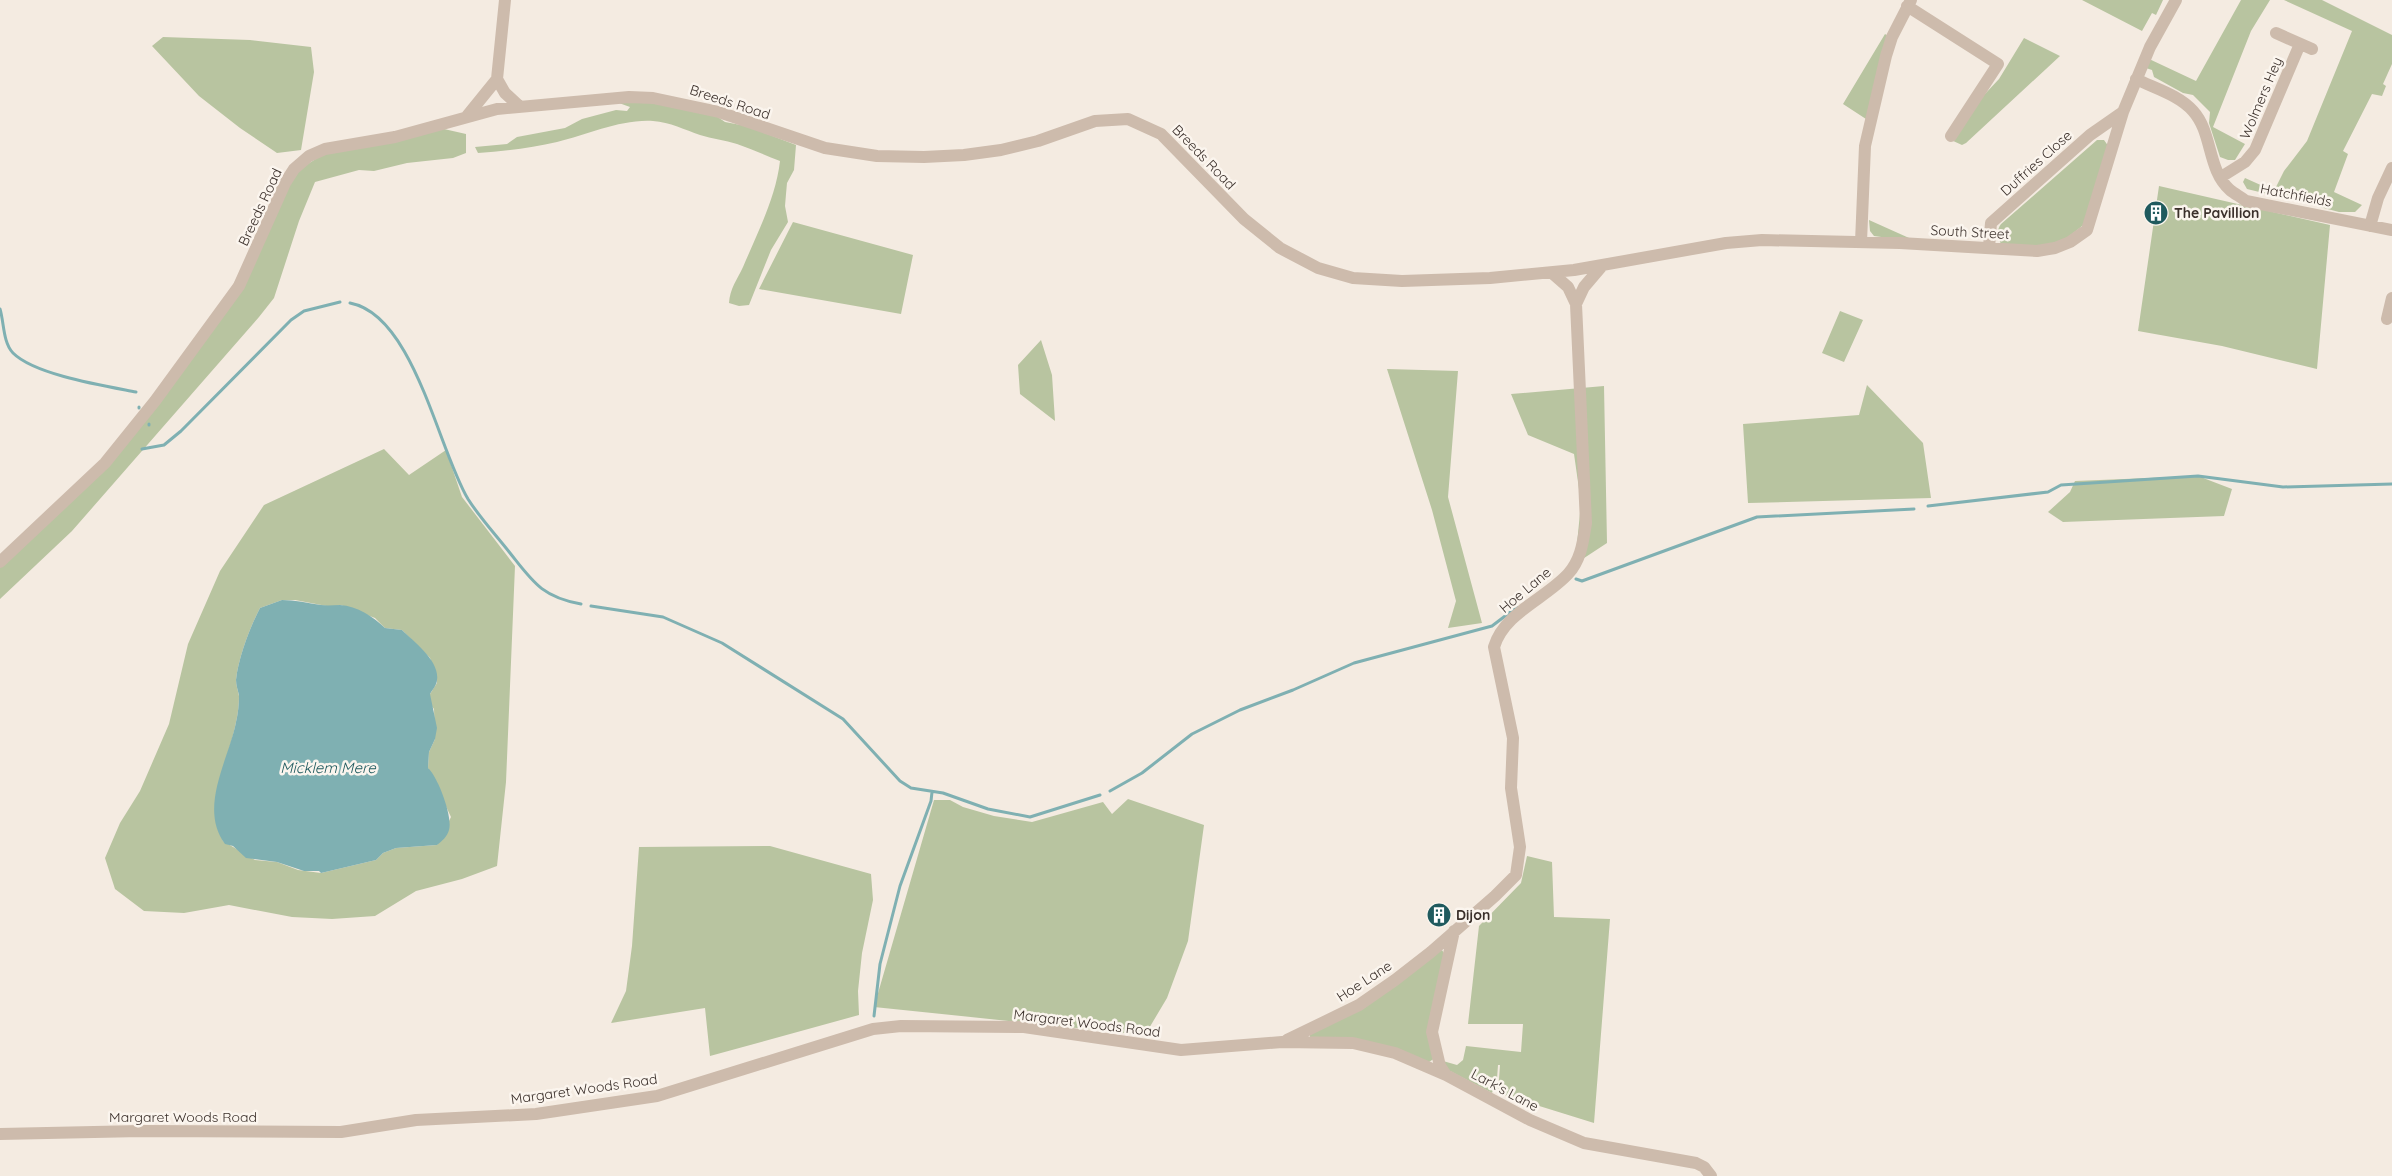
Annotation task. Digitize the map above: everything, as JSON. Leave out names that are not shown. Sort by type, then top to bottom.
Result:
[{"type":"street","points":[[467,116],[497,79],[505,0]]},
{"type":"street","name":"South Street","points":[[1602,267],[1735,242],[1762,240],[1861,242],[2037,251],[2055,248],[2078,238],[2087,230],[2122,112],[2150,47],[2176,0]]},
{"type":"street","points":[[1861,242],[1865,146],[1886,56],[1909,3],[1998,64],[1951,136]]},
{"type":"street","name":"Wolmers Hey","points":[[2221,178],[2245,162],[2255,150],[2306,47],[2276,33]]},
{"type":"street","points":[[497,79],[506,93],[519,106]]},
{"type":"street","name":"Hatchfields","points":[[2136,79],[2180,100],[2192,110],[2202,123],[2214,165],[2221,178],[2229,189],[2246,201],[2392,230]]},
{"type":"street","name":"Breeds Road","points":[[0,562],[105,463],[172,379],[239,286],[284,183],[294,169],[309,156],[325,149],[395,137],[436,127],[467,116],[519,106],[629,97],[653,98],[719,112],[825,148],[877,156],[924,157],[1001,150],[1038,141],[1095,121],[1128,119],[1161,134],[1210,185],[1262,234],[1280,248],[1318,268],[1353,278],[1377,280],[1490,278],[1602,267]]},
{"type":"street","name":"Duffries Close","points":[[1989,248],[1991,223],[2090,135],[2122,112]]},
{"type":"street","points":[[2370,226],[2378,198],[2392,168]]},
{"type":"street","points":[[1576,304],[1584,286],[1602,267]]},
{"type":"street","name":"Hoe Lane","points":[[1282,1042],[1359,1005],[1431,952],[1507,885],[1516,874],[1520,847],[1511,788],[1513,738],[1494,647],[1497,636],[1506,624],[1568,574],[1582,551],[1586,523],[1576,304],[1568,287],[1552,273]]},
{"type":"street","points":[[2387,319],[2392,298]]},
{"type":"street","points":[[1446,1075],[1440,1066],[1432,1032],[1454,931]]},
{"type":"street","name":"Margaret Woods Road","points":[[0,1134],[141,1131],[341,1132],[416,1120],[536,1114],[656,1096],[873,1029],[901,1026],[1024,1027],[1180,1050],[1282,1042]]},
{"type":"street","name":"Lark's Lane","points":[[1282,1042],[1360,1044],[1396,1053],[1446,1075],[1561,1134],[1584,1143],[1696,1164],[1704,1167],[1711,1176]]},
{"type":"green space","points":[[2082,0],[2163,0],[2156,15],[2152,13],[2142,31]]},
{"type":"green space","points":[[2241,0],[2270,0],[2251,31],[2213,127],[2245,144],[2235,160],[2228,160],[2220,157],[2209,123],[2210,112],[2193,95],[2183,93],[2154,77],[2152,70],[2143,67],[2147,58],[2196,81]]},
{"type":"green space","points":[[2284,0],[2322,0],[2392,35],[2392,64],[2383,84],[2386,86],[2382,96],[2372,94],[2343,151],[2348,154],[2334,192],[2362,205],[2355,212],[2339,212],[2320,207],[2314,200],[2295,195],[2284,198],[2247,189],[2243,182],[2245,178],[2274,191],[2284,171],[2307,141],[2352,31]]},
{"type":"green space","points":[[1885,34],[1888,36],[1866,119],[1843,104]]},
{"type":"green space","points":[[163,37],[250,40],[311,47],[314,72],[301,150],[277,153],[240,128],[199,96],[152,46]]},
{"type":"green space","points":[[2024,38],[2060,56],[1966,143],[1962,145],[1951,140],[1984,95],[1999,79]]},
{"type":"green space","points":[[626,99],[712,113],[725,122],[746,126],[796,145],[794,170],[787,183],[785,206],[788,222],[771,250],[749,305],[739,306],[729,303],[732,288],[743,267],[770,202],[780,161],[737,144],[705,136],[677,126],[653,121],[628,122],[528,148],[478,153],[475,147],[507,144],[517,137],[565,128],[582,119],[616,110],[627,111],[630,107],[619,103]]},
{"type":"green space","points":[[444,129],[466,134],[466,153],[453,158],[407,163],[374,171],[359,170],[315,182],[299,221],[274,298],[72,531],[0,599],[0,567],[56,516],[203,340],[294,173],[328,151]]},
{"type":"green space","points":[[2097,140],[2104,140],[2109,147],[2086,223],[2058,245],[2002,245],[1998,235],[1998,229],[2001,224]]},
{"type":"green space","points":[[2159,186],[2330,225],[2317,369],[2222,346],[2138,331]]},
{"type":"green space","points":[[1869,220],[1918,242],[1874,236],[1870,231]]},
{"type":"green space","points":[[793,222],[913,255],[901,314],[759,289]]},
{"type":"green space","points":[[1840,311],[1863,320],[1844,362],[1822,353]]},
{"type":"green space","points":[[1041,340],[1052,375],[1055,421],[1020,394],[1018,365]]},
{"type":"green space","points":[[1387,369],[1458,371],[1448,497],[1482,623],[1448,628],[1456,601],[1432,510]]},
{"type":"green space","points":[[1867,385],[1923,443],[1931,498],[1748,503],[1743,424],[1859,415]]},
{"type":"green space","points":[[1604,386],[1607,543],[1575,564],[1581,503],[1574,454],[1528,435],[1511,394]]},
{"type":"green space","points":[[384,449],[409,475],[446,450],[462,497],[515,566],[506,782],[497,866],[462,879],[416,891],[375,916],[332,919],[292,917],[229,905],[184,913],[144,911],[115,889],[105,858],[120,823],[140,791],[169,724],[188,644],[220,571],[264,505]],"holes":[[[282,600],[295,600],[332,607],[341,605],[375,618],[385,628],[402,630],[430,658],[437,677],[437,683],[430,694],[430,704],[434,709],[435,739],[429,752],[428,768],[451,817],[437,845],[396,848],[383,853],[376,860],[321,873],[298,870],[277,862],[255,860],[223,841],[218,824],[217,794],[239,706],[236,680],[242,653],[260,608]]]},
{"type":"green space","points":[[2198,476],[2232,489],[2224,516],[2063,522],[2048,512],[2070,492],[2075,481]]},
{"type":"green space","points":[[1128,799],[1204,825],[1188,941],[1167,998],[1145,1035],[874,1007],[934,800],[950,800],[963,807],[994,816],[1032,822],[1103,802],[1112,814]]},
{"type":"green space","points":[[770,846],[871,874],[873,900],[862,953],[858,991],[859,1015],[710,1056],[705,1008],[611,1023],[626,991],[632,946],[639,847]]},
{"type":"green space","points":[[1527,856],[1552,862],[1554,917],[1610,919],[1594,1123],[1498,1093],[1500,1065],[1498,1065],[1497,1079],[1492,1093],[1448,1070],[1443,1061],[1457,1065],[1463,1060],[1466,1046],[1521,1052],[1523,1024],[1468,1024],[1479,926],[1521,883]]},
{"type":"green space","points":[[1442,950],[1445,955],[1435,1058],[1429,1062],[1310,1037],[1310,1033]]},
{"type":"water","name":"Micklem Mere","points":[[282,600],[340,605],[359,610],[385,628],[402,630],[430,659],[437,673],[436,684],[430,694],[437,728],[435,739],[429,752],[428,768],[444,798],[450,824],[447,835],[437,845],[396,848],[383,853],[376,860],[321,873],[319,871],[304,871],[277,862],[246,858],[233,846],[225,844],[217,830],[214,815],[215,799],[239,706],[236,680],[239,663],[260,608]]},
{"type":"waterway","points":[[142,449],[164,445],[181,431],[291,320],[304,311],[340,302]]},
{"type":"waterway","points":[[350,303],[372,313],[391,332],[408,357],[422,387],[457,477],[468,499],[478,513],[532,580],[557,597],[581,604]]},
{"type":"waterway","points":[[0,309],[7,344],[13,353],[23,361],[37,368],[89,383],[136,392]]},
{"type":"waterway","points":[[1928,506],[2048,492],[2061,485],[2198,476],[2283,487],[2392,484]]},
{"type":"waterway","points":[[1576,579],[1582,581],[1757,517],[1914,509]]},
{"type":"waterway","points":[[591,606],[663,617],[722,643],[843,719],[900,781],[911,788],[943,793],[988,809],[1030,817],[1100,795]]},
{"type":"waterway","points":[[1110,791],[1142,773],[1192,734],[1240,710],[1293,690],[1354,663],[1492,626],[1517,607]]},
{"type":"waterway","points":[[874,1016],[880,964],[900,886],[931,801],[932,792]]},
{"type":"place","name":"The Pavillion","points":[[2156,213]]},
{"type":"place","name":"Dijon","points":[[1439,915]]}]
